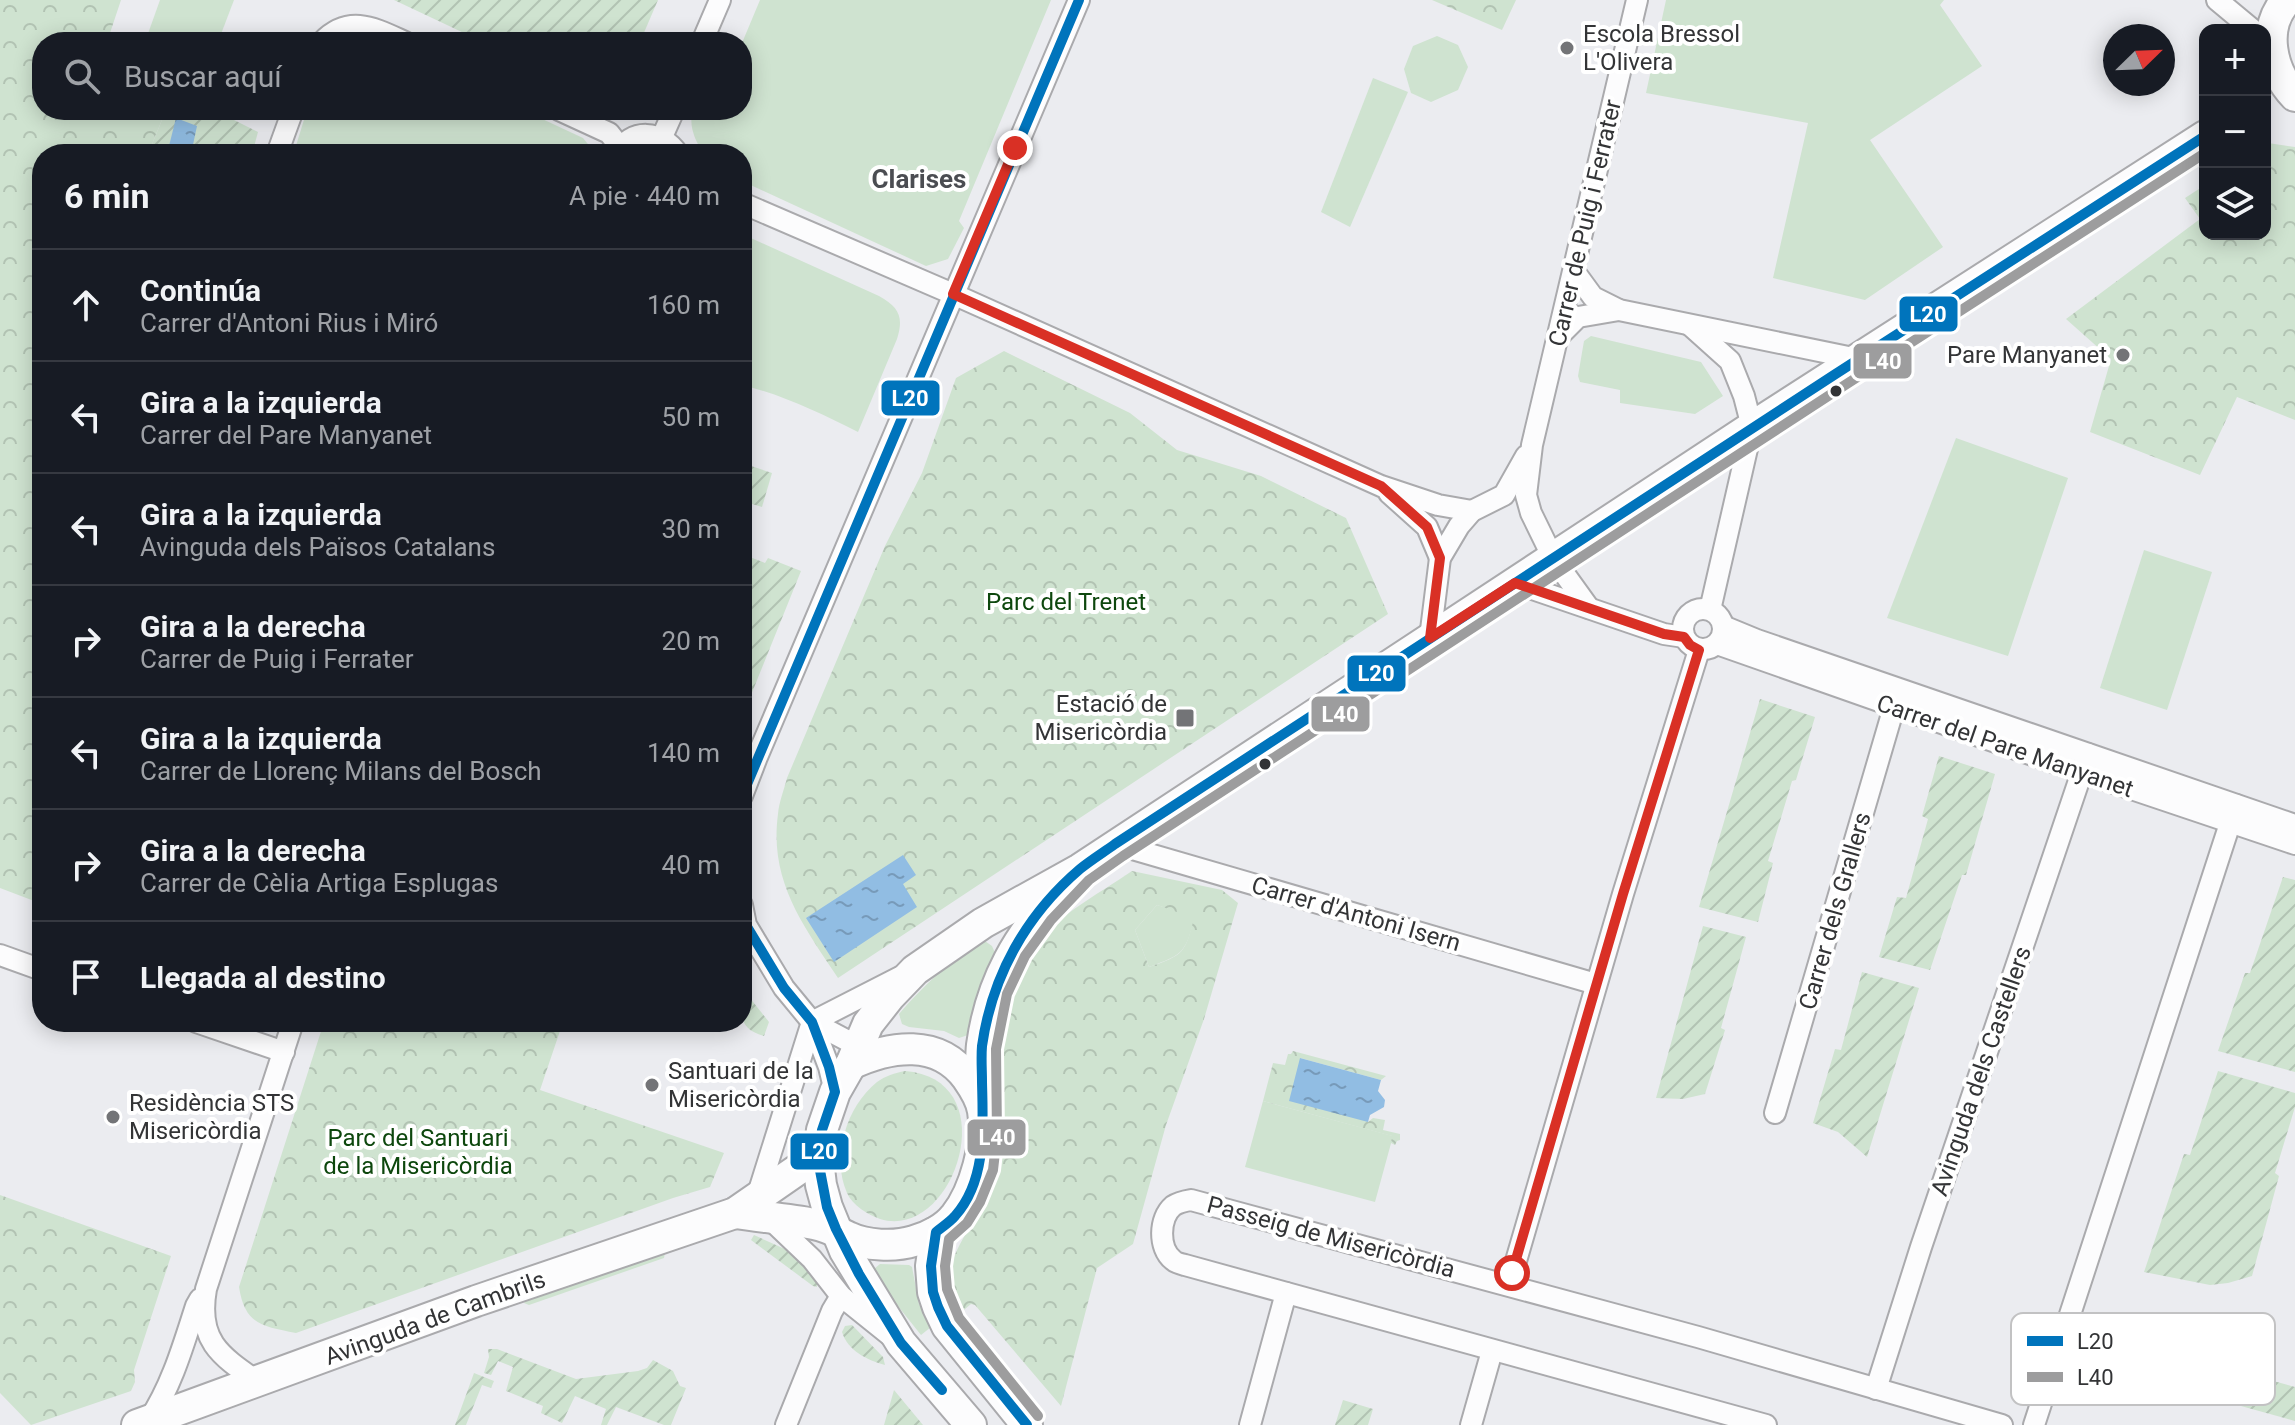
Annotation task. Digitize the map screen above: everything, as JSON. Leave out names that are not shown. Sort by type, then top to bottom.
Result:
[{"type":"main road","points":[[2271,28],[2287,0]]},
{"type":"main road","points":[[2271,57],[2282,93]]},
{"type":"main road","points":[[971,1425],[901,1343],[836,1229],[821,1185],[818,1160],[822,1130],[835,1092],[861,1055],[868,1024],[890,996],[915,970],[983,923],[1080,869],[1752,427],[2199,140]]},
{"type":"main road","points":[[754,1209],[836,1229],[861,1242],[891,1245],[914,1241],[936,1232],[955,1216],[979,1167],[983,1135],[982,1048],[994,990],[1022,936],[1040,911],[1080,869]]},
{"type":"main road","points":[[861,1055],[895,1049],[919,1049],[942,1056],[961,1069],[975,1089],[983,1111]]},
{"type":"main road","points":[[754,1209],[800,1168],[821,1140]]},
{"type":"main road","name":"Avinguda de Cambrils","points":[[142,1423],[476,1301],[754,1209]]},
{"type":"main road","points":[[936,1232],[931,1266],[933,1292],[938,1307],[947,1326],[1027,1425]]},
{"type":"street","points":[[706,32],[720,0]]},
{"type":"street","points":[[752,747],[953,294],[1079,0]]},
{"type":"street","name":"Carrer de Puig i Ferrater","points":[[1589,608],[1553,558],[1531,513],[1526,495],[1532,445],[1637,0]]},
{"type":"street","points":[[2217,0],[2246,24]]},
{"type":"street","points":[[334,32],[357,25],[382,32]]},
{"type":"street","points":[[281,144],[289,120]]},
{"type":"street","points":[[581,120],[609,133],[615,144]]},
{"type":"street","points":[[662,137],[670,120]]},
{"type":"street","points":[[625,144],[635,136],[644,134],[662,137],[671,144]]},
{"type":"street","points":[[752,207],[1381,486],[1438,505],[1472,511]]},
{"type":"street","points":[[1574,271],[1593,297],[1619,310]]},
{"type":"street","points":[[1567,304],[1619,310],[1858,359]]},
{"type":"street","points":[[1560,335],[1578,317],[1619,310]]},
{"type":"street","points":[[1509,1285],[1596,984],[1707,633],[1752,427],[1730,361],[1691,326]]},
{"type":"street","name":"Carrer de Puig i Ferrater","points":[[1430,638],[1440,558],[1472,511],[1504,495],[1532,445]]},
{"type":"street","points":[[1381,486],[1427,527],[1440,558]]},
{"type":"street","name":"Carrer del Pare Manyanet","points":[[1515,583],[1664,634],[1707,633],[1757,640],[2085,763],[2233,813],[2295,825]]},
{"type":"street","name":"Carrer del Pare Manyanet","points":[[1707,633],[1894,707],[2085,763]]},
{"type":"street","name":"Carrer dels Grallers","points":[[1775,1113],[1894,707]]},
{"type":"street","name":"Avinguda dels Castellers","points":[[1876,1389],[2085,763]]},
{"type":"street","points":[[2070,1313],[2233,813]]},
{"type":"street","name":"Carrer del Pare Manyanet","points":[[2233,813],[2295,844]]},
{"type":"street","name":"Carrer d'Antoni Isern","points":[[1115,844],[1596,984]]},
{"type":"street","points":[[752,935],[784,988],[812,1022],[861,1055]]},
{"type":"street","points":[[0,955],[32,966]]},
{"type":"street","points":[[901,1343],[841,1296],[812,1259],[754,1209],[812,1022],[915,970]]},
{"type":"street","points":[[812,1022],[835,1092]]},
{"type":"street","points":[[225,1032],[284,1052]]},
{"type":"street","points":[[258,1382],[230,1363],[213,1345],[206,1330],[203,1308],[206,1289],[290,1032]]},
{"type":"street","name":"Passeig de Misericòrdia","points":[[1766,1425],[1698,1416],[1492,1351],[1185,1265],[1172,1260],[1163,1245],[1162,1226],[1169,1209],[1179,1202],[1191,1200],[1509,1285],[2002,1425]]},
{"type":"street","points":[[142,1423],[162,1400],[176,1370],[196,1306],[206,1289]]},
{"type":"street","points":[[1250,1425],[1286,1293]]},
{"type":"street","points":[[786,1425],[841,1296]]},
{"type":"street","points":[[1471,1425],[1492,1351]]},
{"type":"street","points":[[2034,1425],[2041,1405]]},
{"type":"green space","points":[[0,0],[121,0],[110,32],[32,32],[32,120],[162,120],[152,144],[32,144],[32,900],[0,888]]},
{"type":"green space","points":[[160,0],[234,0],[222,32],[149,32]]},
{"type":"green space","points":[[394,0],[658,0],[644,32],[462,32]]},
{"type":"green space","points":[[760,0],[1051,0],[959,221],[964,228],[948,259],[926,266],[752,186],[752,144],[698,144],[691,120],[752,120],[752,32],[747,32]]},
{"type":"green space","points":[[1432,0],[1516,0],[1502,30]]},
{"type":"green space","points":[[1666,0],[1944,0],[1940,5],[1982,66],[1870,140],[1943,247],[1865,300],[1773,278],[1808,123],[1646,93]]},
{"type":"green space","points":[[1437,36],[1458,45],[1468,67],[1458,90],[1431,102],[1411,93],[1404,69],[1413,46]]},
{"type":"green space","points":[[1373,78],[1408,92],[1350,227],[1321,212]]},
{"type":"green space","points":[[162,120],[234,120],[258,132],[255,144],[152,144]]},
{"type":"green space","points":[[304,120],[544,120],[583,138],[588,144],[297,144]]},
{"type":"green space","points":[[2271,143],[2295,147],[2295,420],[2237,397],[2200,475],[2090,432],[2111,359],[2066,319],[2199,220],[2199,240],[2271,240]]},
{"type":"green space","points":[[2199,189],[2199,218],[2185,198]]},
{"type":"green space","points":[[752,239],[879,296],[898,313],[900,325],[897,339],[858,432],[787,399],[752,388]]},
{"type":"green space","points":[[1591,336],[1701,362],[1723,396],[1695,414],[1620,403],[1620,390],[1580,382],[1578,376],[1584,341]]},
{"type":"green space","name":"Parc del Trenet","points":[[1004,351],[1130,413],[1177,450],[1261,476],[1346,518],[1388,614],[838,978],[801,920],[784,881],[777,838],[780,800],[885,546],[922,473],[956,378]]},
{"type":"green space","points":[[1956,438],[2068,478],[2008,656],[1887,618]]},
{"type":"green space","points":[[752,466],[772,473],[762,507],[752,504]]},
{"type":"green space","points":[[2144,550],[2212,572],[2167,710],[2100,688]]},
{"type":"green space","points":[[752,558],[765,563],[768,558],[801,571],[752,693]]},
{"type":"green space","points":[[1760,699],[1815,717],[1768,861],[1773,863],[1758,922],[1699,907]]},
{"type":"green space","points":[[1939,756],[1995,774],[1966,875],[1962,875],[1930,970],[1879,957],[1897,897],[1906,898],[1928,819],[1922,816]]},
{"type":"green space","points":[[1132,871],[1222,890],[1238,903],[1204,1019],[1166,1125],[1133,1244],[1097,1268],[1061,1406],[975,1305],[971,1304],[959,1314],[948,1286],[954,1257],[984,1203],[1002,1152],[997,1046],[1013,984],[1027,955],[1048,930],[1075,908]],"holes":[[[1157,905],[1194,918],[1181,951],[1149,967],[1135,930]]]},
{"type":"green space","points":[[2283,877],[2295,880],[2295,1072],[2218,1051],[2245,973],[2250,973]]},
{"type":"green space","points":[[1157,905],[1195,917],[1189,938],[1181,951],[1149,967],[1135,930]]},
{"type":"green space","points":[[1703,926],[1746,937],[1721,1028],[1725,1030],[1705,1094],[1683,1099],[1656,1098]]},
{"type":"green space","points":[[982,939],[992,946],[995,953],[974,1004],[968,1035],[959,1038],[944,1031],[902,1024],[899,1014],[918,993]]},
{"type":"green space","points":[[1862,972],[1919,988],[1867,1157],[1838,1132],[1813,1123],[1835,1049],[1841,1050]]},
{"type":"green space","points":[[752,1001],[769,1022],[764,1036],[752,1031]]},
{"type":"green space","name":"Parc del Santuari de la Misericòrdia","points":[[321,1032],[560,1032],[540,1090],[724,1153],[710,1187],[296,1333],[257,1322],[246,1309],[239,1287]]},
{"type":"green space","points":[[1293,1051],[1386,1076],[1381,1080],[1300,1058],[1368,1122],[1373,1118],[1385,1120],[1383,1130],[1400,1134],[1400,1140],[1395,1145],[1391,1143],[1392,1136],[1263,1101],[1273,1063],[1285,1065],[1288,1054]]},
{"type":"green space","points":[[905,1071],[937,1081],[955,1101],[962,1127],[959,1157],[948,1184],[930,1207],[907,1220],[880,1219],[861,1209],[847,1193],[842,1179],[841,1149],[850,1119],[866,1092],[883,1078]]},
{"type":"green space","points":[[2218,1071],[2295,1093],[2295,1107],[2275,1173],[2279,1176],[2252,1276],[2210,1285],[2144,1272],[2184,1154],[2190,1155]]},
{"type":"green space","points":[[1263,1101],[1393,1136],[1375,1202],[1245,1167]]},
{"type":"green space","points":[[0,1195],[171,1256],[134,1370],[135,1382],[131,1391],[31,1425],[0,1393]]},
{"type":"green space","points":[[754,1235],[796,1257],[817,1287],[751,1240]]},
{"type":"green space","points":[[665,1253],[664,1258],[529,1305],[524,1303],[527,1298]]},
{"type":"green space","points":[[880,1264],[912,1267],[919,1304],[931,1327],[921,1335],[874,1276],[874,1269]]},
{"type":"green space","points":[[852,1325],[883,1357],[885,1365],[853,1349],[842,1332],[845,1326]]},
{"type":"green space","points":[[488,1349],[497,1349],[576,1379],[638,1371],[647,1368],[653,1360],[673,1371],[680,1386],[686,1388],[671,1425],[616,1407],[607,1425],[601,1425],[606,1409],[575,1396],[562,1423],[541,1413],[543,1406],[506,1391],[513,1367],[498,1361],[491,1375],[484,1373]]},
{"type":"green space","points":[[474,1373],[494,1381],[491,1388],[482,1385],[466,1425],[455,1425]]},
{"type":"green space","points":[[2275,1381],[2295,1387],[2295,1421],[2237,1405],[2275,1405]]},
{"type":"green space","points":[[894,1390],[923,1425],[884,1425]]},
{"type":"green space","points":[[1343,1400],[1373,1409],[1368,1425],[1335,1425]]},
{"type":"water","points":[[176,120],[197,126],[193,144],[170,144]]},
{"type":"water","points":[[903,855],[916,875],[903,884],[917,907],[834,962],[806,918]]},
{"type":"water","points":[[1300,1058],[1381,1080],[1378,1091],[1385,1100],[1384,1107],[1370,1115],[1368,1122],[1289,1101]]},
{"type":"transit line","name":"L20","points":[[752,772],[1079,0]]},
{"type":"transit line","name":"L20","points":[[1027,1425],[947,1326],[933,1292],[931,1266],[936,1232],[953,1218],[965,1202],[978,1170],[982,1135],[982,1046],[994,995],[1014,948],[1043,906],[1084,866],[1115,844],[2199,140]]},
{"type":"transit line","name":"L40","points":[[1038,1416],[959,1318],[947,1289],[945,1266],[949,1239],[967,1223],[980,1202],[993,1170],[997,1135],[996,1049],[1007,994],[1025,956],[1051,920],[1089,880],[1123,856],[2199,157]]},
{"type":"transit line","name":"L20","points":[[752,935],[784,988],[812,1022],[829,1067],[835,1092],[822,1130],[818,1160],[827,1207],[836,1229],[901,1343],[942,1390]]},
{"type":"place","name":"Escola Bressol L'Olivera","points":[[1567,48]]},
{"type":"place","name":"Pare Manyanet","points":[[2123,355]]},
{"type":"place","name":"Estació de Misericòrdia","points":[[1185,718]]},
{"type":"place","name":"Santuari de la Misericòrdia","points":[[652,1085]]},
{"type":"place","name":"Residència STS Misericòrdia","points":[[113,1117]]},
{"type":"district","name":"Clarises","points":[[919,179]]},
{"type":"route","points":[[1015,148],[953,294],[1381,486],[1427,527],[1440,558],[1430,638],[1515,583],[1664,634],[1684,637],[1687,643],[1699,650],[1623,894],[1512,1273]]}]
